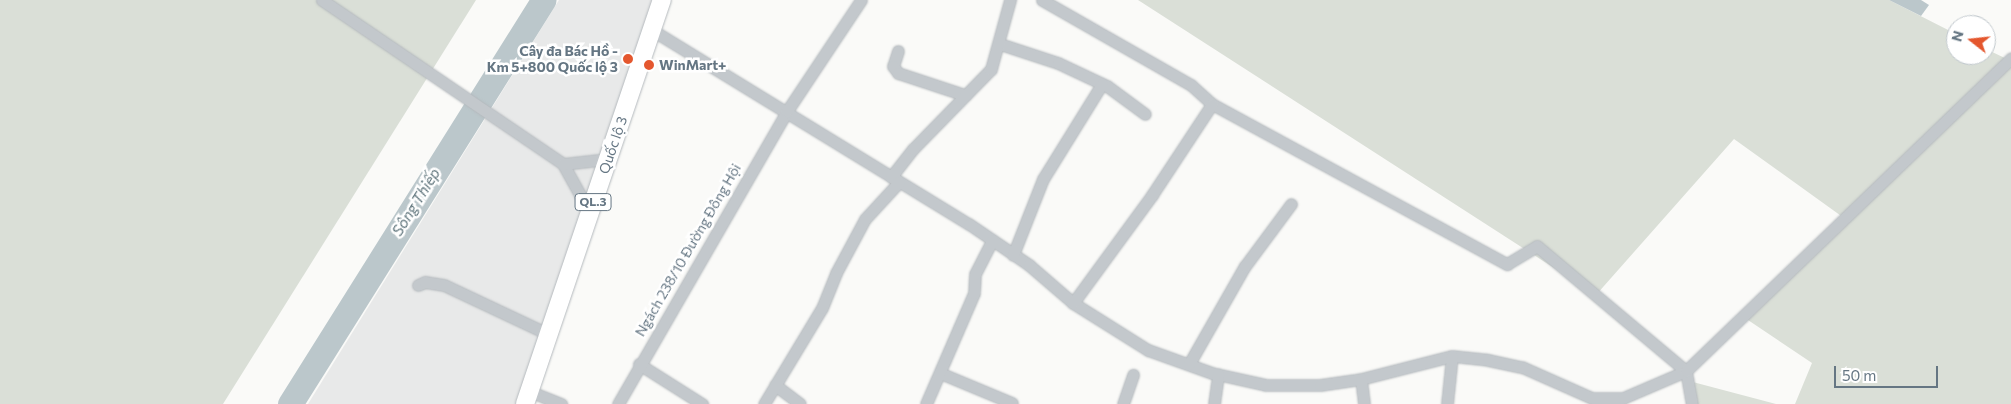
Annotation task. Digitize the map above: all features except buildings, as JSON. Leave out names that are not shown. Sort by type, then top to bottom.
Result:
[{"type":"highway","name":"Quốc lộ 3","points":[[527,398],[662,0]]},
{"type":"street","points":[[322,0],[433,73],[563,164],[590,212]]},
{"type":"street","name":"Ngách 238/10 Đường Đông Hội","points":[[618,404],[639,364],[787,111],[861,0]]},
{"type":"street","points":[[764,404],[822,308],[836,273],[865,219],[895,180],[913,149],[991,69],[1000,44],[1010,0]]},
{"type":"street","points":[[1042,0],[1191,85],[1212,104],[1507,264],[1538,246],[1686,371],[1692,404]]},
{"type":"street","points":[[652,30],[787,111],[992,240],[1073,304],[1148,350],[1218,374],[1266,385],[1320,385],[1361,379],[1452,356],[1522,367],[1592,398],[1623,398],[1686,371],[2011,58]]},
{"type":"street","points":[[1000,44],[1058,63],[1102,84],[1145,114]]},
{"type":"street","points":[[898,51],[893,66],[898,73],[965,96]]},
{"type":"street","points":[[1013,255],[1043,179],[1102,84]]},
{"type":"street","points":[[1073,304],[1152,195],[1212,104]]},
{"type":"street","points":[[563,164],[608,159]]},
{"type":"street","points":[[1189,364],[1245,266],[1291,204]]},
{"type":"street","points":[[926,404],[974,293],[975,274],[992,240]]},
{"type":"street","points":[[418,285],[424,282],[444,285],[548,334]]},
{"type":"street","points":[[1447,404],[1452,356]]},
{"type":"street","points":[[639,364],[702,404]]},
{"type":"street","points":[[940,373],[1012,403]]},
{"type":"street","points":[[1214,404],[1218,374]]},
{"type":"street","points":[[1123,404],[1133,375]]},
{"type":"street","points":[[1361,379],[1364,404]]},
{"type":"street","points":[[775,385],[800,404]]},
{"type":"street","points":[[527,398],[560,404]]},
{"type":"shaded area","points":[[0,0],[476,0],[223,404],[0,404]]},
{"type":"shaded area","points":[[559,0],[660,0],[525,404],[308,404]]},
{"type":"shaded area","points":[[1138,0],[1889,0],[1946,29],[1946,65],[1996,65],[1996,54],[2011,61],[2011,404],[1795,404],[1812,363],[1742,316],[1844,218],[1734,139],[1596,295]]},
{"type":"shaded area","points":[[1889,0],[1921,0],[1929,5],[1921,16]]},
{"type":"shaded area","points":[[1689,381],[1776,404],[1689,404]]},
{"type":"waterway","name":"Sông Thiếp","points":[[290,404],[543,0]]},
{"type":"place","name":"Cây đa Bác Hồ - Km 5+800 Quốc lộ 3","points":[[628,59]]},
{"type":"place","name":"WinMart+","points":[[649,65]]}]
